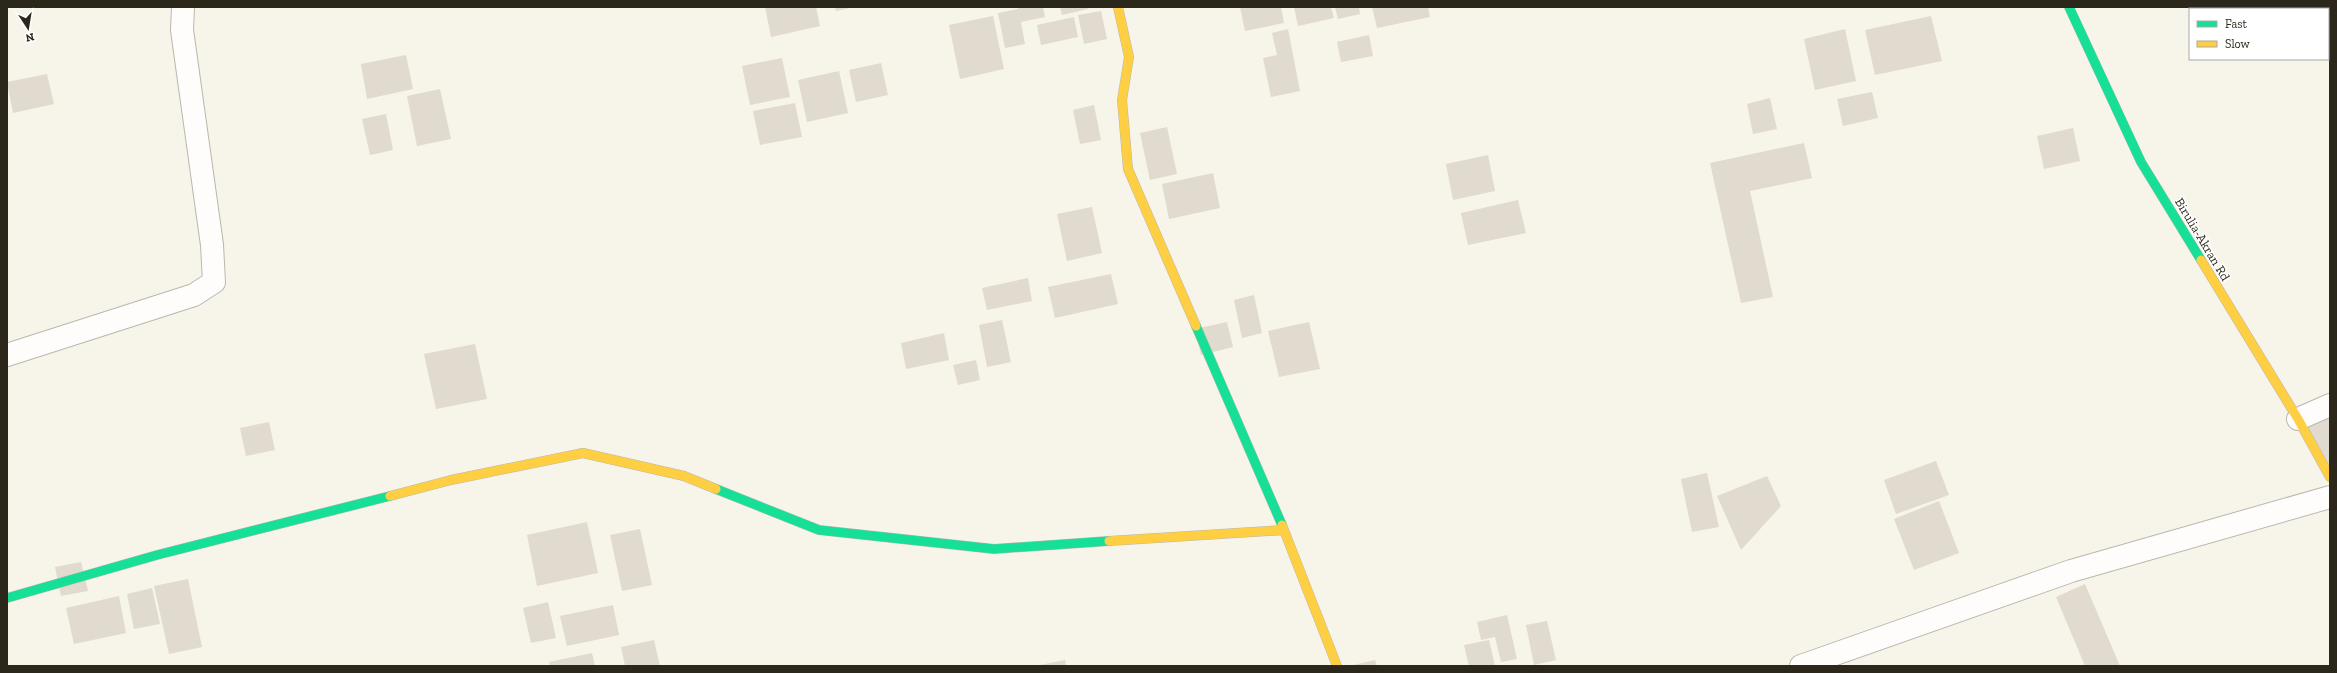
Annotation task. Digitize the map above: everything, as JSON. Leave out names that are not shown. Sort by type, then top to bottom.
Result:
[{"type":"street","points":[[7,355],[194,294],[214,282],[212,245],[182,30],[183,7]]},
{"type":"street","points":[[1118,7],[1129,58],[1122,100],[1128,169],[1284,530],[1337,666]]},
{"type":"street","name":"Birulia-Akran Rd","points":[[2069,7],[2141,162],[2298,419],[2330,478]]},
{"type":"street","points":[[2298,419],[2330,405]]},
{"type":"street","points":[[7,598],[157,554],[451,480],[584,453],[684,476],[819,530],[994,549],[1284,530]]},
{"type":"street","points":[[1801,666],[2071,571],[2330,497]]},
{"type":"building","points":[[765,7],[816,7],[820,26],[771,37]]},
{"type":"building","points":[[835,7],[850,7],[850,8],[836,11]]},
{"type":"building","points":[[1018,7],[1043,7],[1045,17],[1021,22],[1025,44],[1005,48],[998,13],[1018,9]]},
{"type":"building","points":[[1060,7],[1088,7],[1088,9],[1062,15]]},
{"type":"building","points":[[1240,7],[1281,7],[1284,23],[1245,31]]},
{"type":"building","points":[[1294,7],[1331,7],[1334,18],[1298,26]]},
{"type":"building","points":[[1335,7],[1359,7],[1360,14],[1338,19]]},
{"type":"building","points":[[1372,7],[1428,7],[1430,17],[1377,28]]},
{"type":"building","points":[[1101,11],[1107,39],[1084,44],[1078,15]]},
{"type":"building","points":[[993,16],[1004,69],[960,79],[949,25]]},
{"type":"building","points":[[1931,16],[1942,61],[1875,75],[1865,30]]},
{"type":"building","points":[[1074,17],[1078,37],[1041,45],[1037,25]]},
{"type":"building","points":[[1288,29],[1300,91],[1271,97],[1263,58],[1277,55],[1272,33]]},
{"type":"building","points":[[1845,29],[1856,81],[1815,90],[1804,39]]},
{"type":"building","points":[[1369,35],[1373,56],[1341,62],[1337,42]]},
{"type":"building","points":[[406,55],[413,89],[367,99],[361,64]]},
{"type":"building","points":[[782,58],[790,97],[750,105],[742,66]]},
{"type":"building","points":[[881,63],[888,95],[856,102],[849,70]]},
{"type":"building","points":[[839,71],[848,113],[807,122],[798,80]]},
{"type":"building","points":[[47,74],[54,104],[13,113],[7,82]]},
{"type":"building","points":[[440,89],[451,139],[417,146],[407,96]]},
{"type":"building","points":[[1872,92],[1878,118],[1843,126],[1837,99]]},
{"type":"building","points":[[1770,98],[1777,129],[1753,134],[1747,104]]},
{"type":"building","points":[[795,103],[802,137],[760,145],[753,111]]},
{"type":"building","points":[[1094,105],[1101,140],[1080,144],[1073,110]]},
{"type":"building","points":[[386,114],[393,150],[370,155],[362,119]]},
{"type":"building","points":[[1167,127],[1177,174],[1150,180],[1140,133]]},
{"type":"building","points":[[2073,128],[2080,161],[2044,169],[2037,136]]},
{"type":"building","points":[[1804,143],[1812,178],[1750,191],[1773,297],[1741,303],[1710,163]]},
{"type":"building","points":[[1488,155],[1495,191],[1453,200],[1446,164]]},
{"type":"building","points":[[1213,173],[1220,208],[1169,219],[1162,184]]},
{"type":"building","points":[[1518,200],[1526,233],[1468,245],[1461,213]]},
{"type":"building","points":[[1092,207],[1102,253],[1067,261],[1057,214]]},
{"type":"building","points":[[1111,274],[1118,304],[1055,318],[1048,287]]},
{"type":"building","points":[[1028,278],[1032,301],[987,310],[982,288]]},
{"type":"building","points":[[1254,295],[1262,333],[1242,338],[1234,300]]},
{"type":"building","points":[[1002,320],[1011,362],[987,367],[979,325]]},
{"type":"building","points":[[1227,322],[1233,347],[1201,355],[1195,329]]},
{"type":"building","points":[[1309,322],[1320,369],[1279,377],[1268,331]]},
{"type":"building","points":[[944,333],[949,360],[906,369],[901,343]]},
{"type":"building","points":[[475,344],[487,399],[436,409],[424,354]]},
{"type":"building","points":[[976,360],[980,380],[958,385],[953,365]]},
{"type":"building","points":[[2330,404],[2330,477],[2296,420]]},
{"type":"building","points":[[269,422],[275,450],[246,456],[240,428]]},
{"type":"building","points":[[1936,461],[1949,495],[1896,514],[1884,480]]},
{"type":"building","points":[[1707,473],[1719,527],[1692,532],[1681,479]]},
{"type":"building","points":[[1767,476],[1781,506],[1741,550],[1717,496]]},
{"type":"building","points":[[1939,501],[1959,553],[1914,570],[1894,519]]},
{"type":"building","points":[[587,522],[598,573],[537,586],[527,535]]},
{"type":"building","points":[[640,529],[652,585],[622,591],[610,535]]},
{"type":"building","points":[[81,562],[88,591],[61,596],[55,567]]},
{"type":"building","points":[[188,579],[202,647],[169,654],[154,586]]},
{"type":"building","points":[[2085,584],[2120,666],[2085,666],[2056,597]]},
{"type":"building","points":[[152,588],[160,624],[134,629],[127,594]]},
{"type":"building","points":[[119,596],[126,633],[74,644],[66,608]]},
{"type":"building","points":[[548,602],[556,638],[531,643],[523,608]]},
{"type":"building","points":[[613,605],[619,635],[567,646],[560,616]]},
{"type":"building","points":[[1507,615],[1517,659],[1501,662],[1495,637],[1481,640],[1477,622]]},
{"type":"building","points":[[1547,621],[1556,660],[1534,665],[1526,625]]},
{"type":"building","points":[[654,640],[660,666],[625,666],[621,647]]},
{"type":"building","points":[[1489,640],[1495,666],[1469,666],[1464,645]]},
{"type":"building","points":[[592,653],[595,666],[550,666],[549,662]]},
{"type":"building","points":[[1065,660],[1066,666],[1040,666],[1040,665]]},
{"type":"building","points":[[1375,660],[1377,666],[1353,666],[1353,665]]},
{"type":"traffic: fast","points":[[2069,7],[2141,162],[2201,260]]},
{"type":"traffic: fast","points":[[1196,326],[1282,525]]},
{"type":"traffic: fast","points":[[716,489],[819,530],[994,549],[1109,541]]},
{"type":"traffic: fast","points":[[7,598],[157,555],[390,496]]},
{"type":"traffic: slow","points":[[1118,7],[1129,57],[1122,100],[1128,169],[1196,326]]},
{"type":"traffic: slow","points":[[2201,260],[2298,419],[2330,477]]},
{"type":"traffic: slow","points":[[390,496],[451,480],[583,453],[684,476],[716,489]]},
{"type":"traffic: slow","points":[[1282,525],[1337,666]]},
{"type":"traffic: slow","points":[[1109,541],[1284,530]]}]
